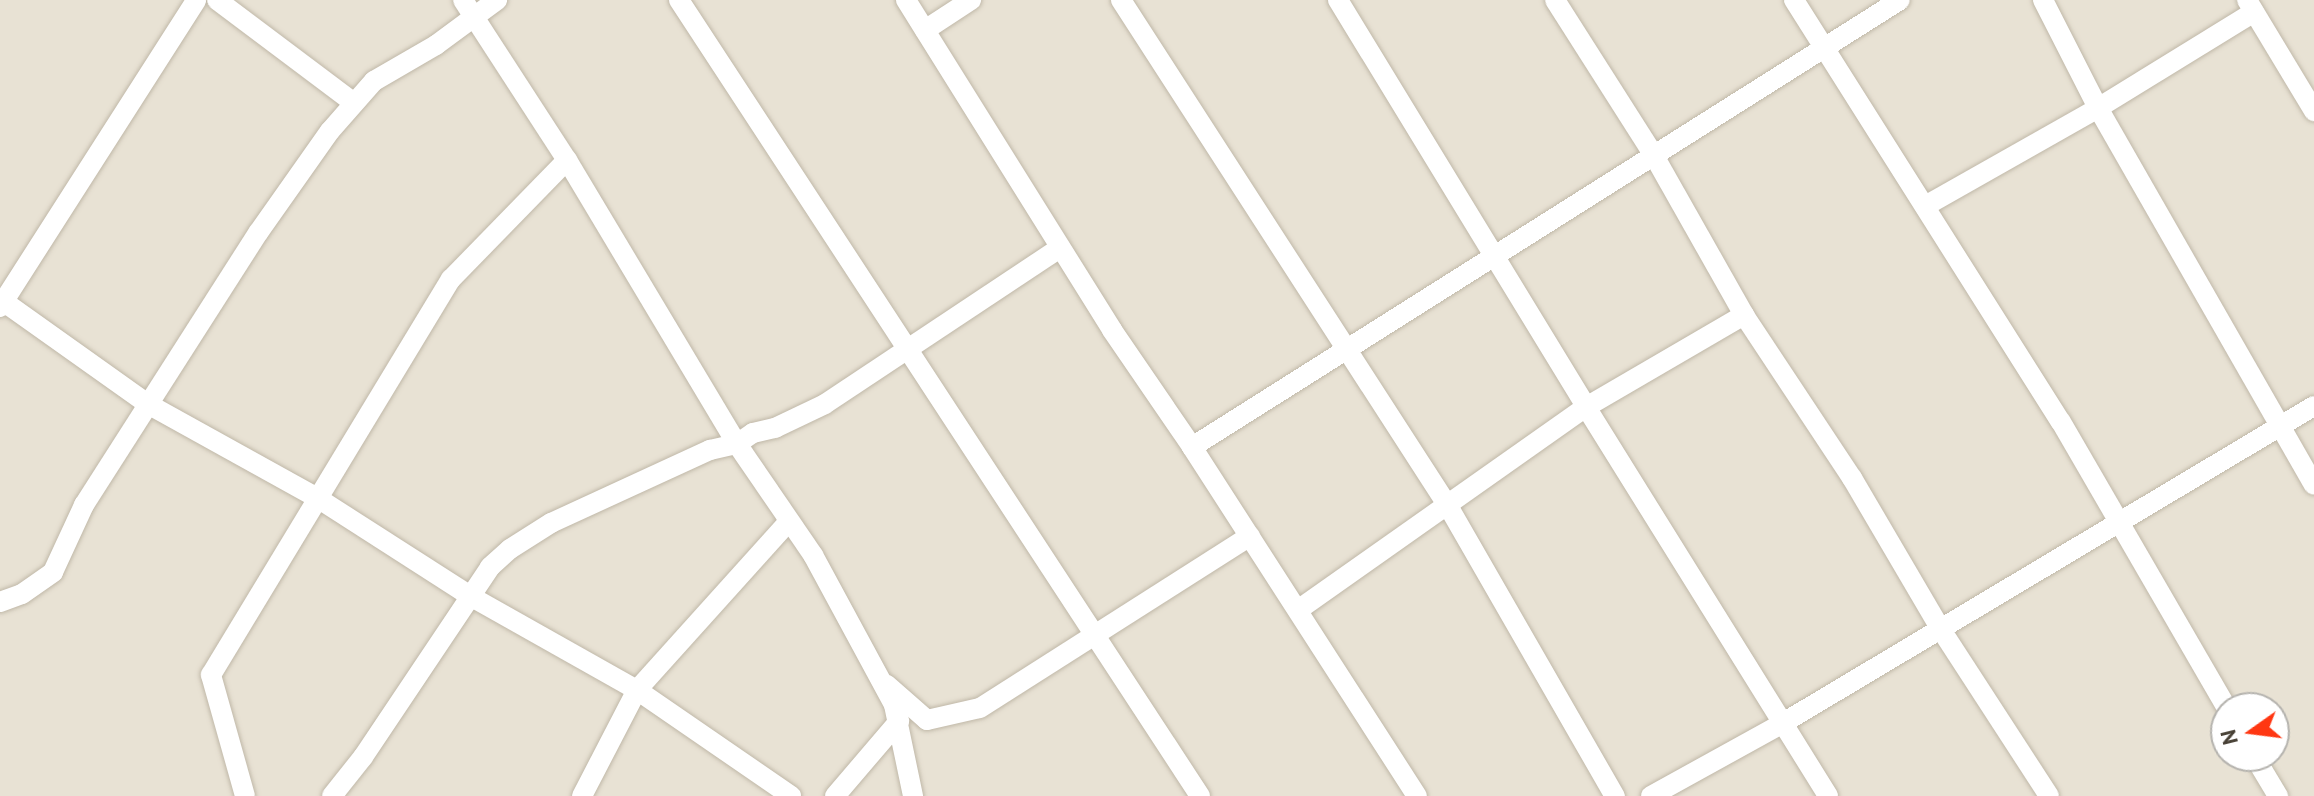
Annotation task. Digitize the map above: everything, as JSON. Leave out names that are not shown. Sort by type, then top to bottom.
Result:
[{"type":"street","points":[[196,0],[1,302],[148,404],[316,497],[470,596],[637,690],[791,796]]},
{"type":"street","points":[[217,0],[354,103]]},
{"type":"street","points":[[0,602],[22,594],[53,572],[84,505],[258,233],[330,131],[374,81],[436,45],[469,7],[497,0]]},
{"type":"street","points":[[679,0],[1200,796]]},
{"type":"street","points":[[906,0],[1060,248],[1417,796]]},
{"type":"street","points":[[925,30],[971,0]]},
{"type":"street","points":[[1121,0],[1448,506],[1615,796]]},
{"type":"street","points":[[1338,0],[1828,796]]},
{"type":"street","points":[[1555,0],[1653,154],[1744,315],[1852,478],[1940,628],[2049,796]]},
{"type":"street","points":[[1794,0],[2119,521],[2218,692]]},
{"type":"street","points":[[1192,447],[1900,0]]},
{"type":"street","points":[[2043,0],[2098,108],[2314,485]]},
{"type":"street","points":[[1925,206],[2098,108],[2251,6],[2314,111]]},
{"type":"street","points":[[469,7],[567,160],[737,444],[813,555],[883,681],[899,721],[913,796]]},
{"type":"street","points":[[245,796],[211,675],[316,497],[451,279],[567,160]]},
{"type":"street","points":[[332,796],[363,757],[490,567],[527,536],[710,450],[737,444],[753,433],[775,428],[825,404],[904,348],[1060,248]]},
{"type":"street","points":[[1298,610],[1586,407],[1744,315]]},
{"type":"street","points":[[1651,796],[1783,723],[2314,406]]},
{"type":"street","points":[[582,796],[637,690],[789,521]]},
{"type":"street","points":[[883,681],[927,720],[980,708],[1250,536]]},
{"type":"street","points":[[835,796],[899,721]]},
{"type":"street","points":[[2264,772],[2278,796]]},
{"type":"shaded area","points":[[0,0],[2314,0],[2314,796],[0,796]]}]
